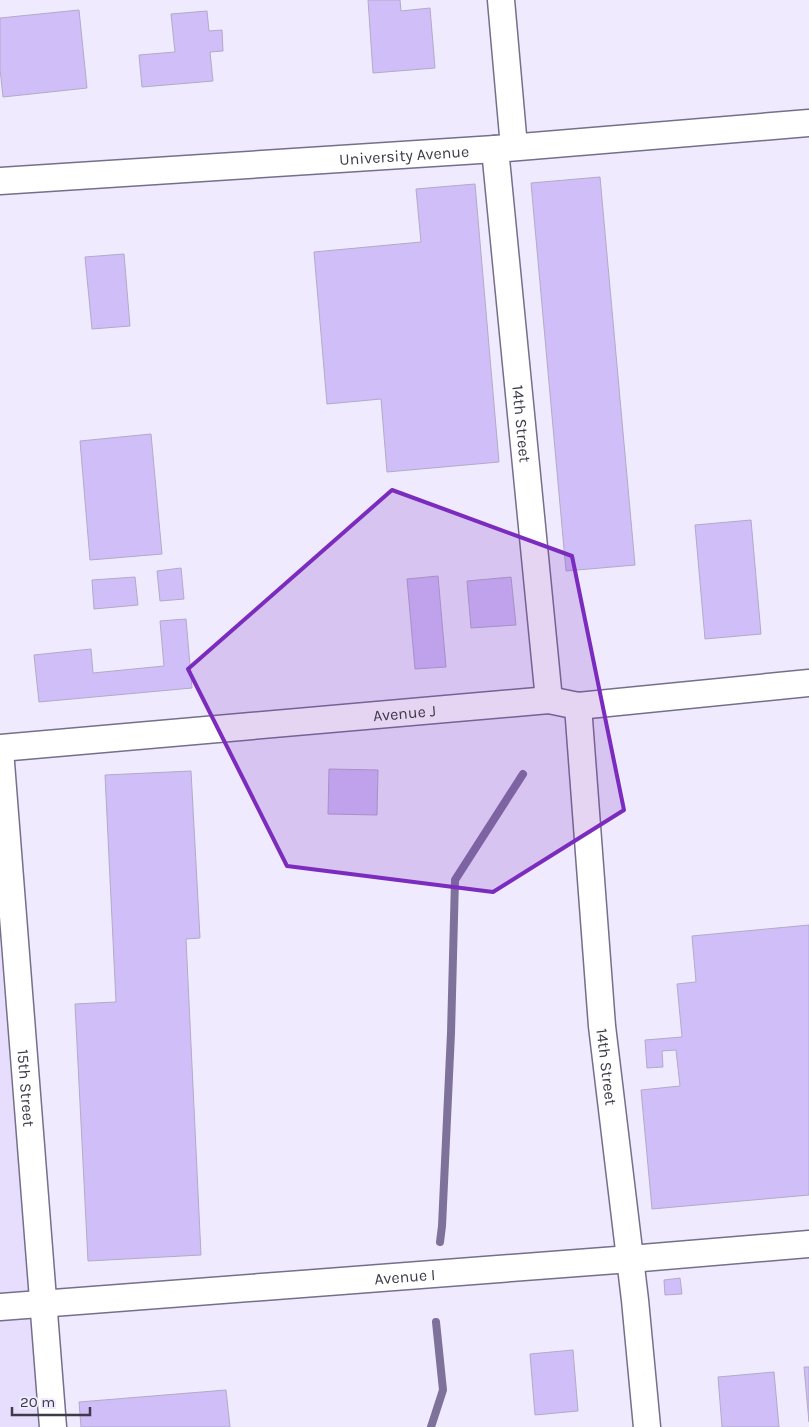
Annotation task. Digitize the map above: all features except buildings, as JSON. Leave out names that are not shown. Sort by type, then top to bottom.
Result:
[{"type":"street","name":"14th Street","points":[[501,0],[505,148],[550,700]]},
{"type":"street","name":"University Avenue","points":[[0,181],[505,148],[809,123]]},
{"type":"street","name":"Avenue J","points":[[0,749],[550,700],[578,706],[809,683]]},
{"type":"street","name":"14th Street","points":[[578,706],[602,1026],[630,1259],[647,1427]]},
{"type":"street","name":"15th Street","points":[[0,749],[53,1427]]},
{"type":"street","name":"Avenue I","points":[[0,1307],[809,1244]]},
{"type":"highlighted area","points":[[392,490],[572,556],[624,810],[493,892],[287,866],[188,669]]},
{"type":"shaded area","points":[[0,943],[32,1333],[39,1427],[0,1427]]},
{"type":"waterway","points":[[440,1242],[451,1033],[455,880],[523,774]]},
{"type":"waterway","points":[[431,1427],[443,1390],[436,1322]]}]
